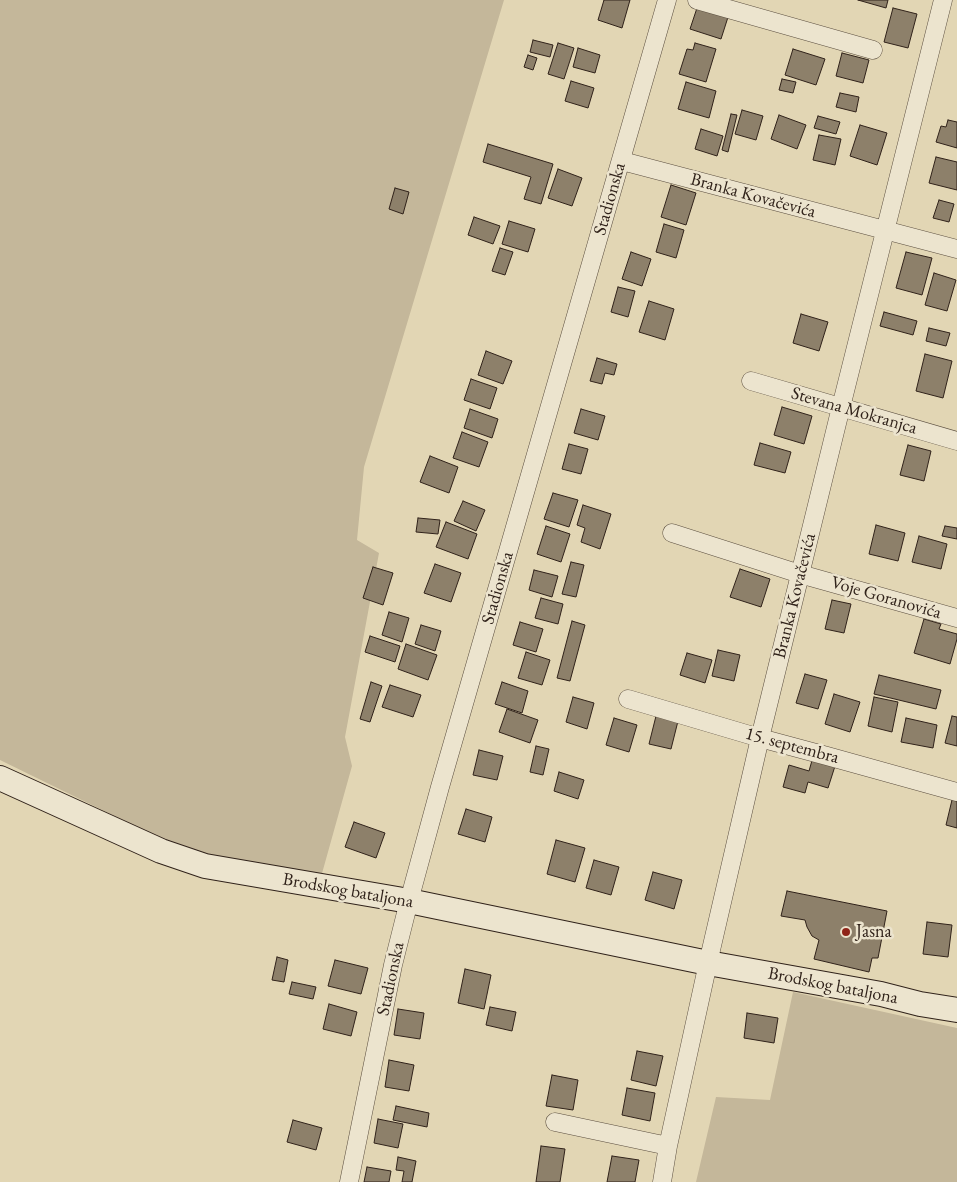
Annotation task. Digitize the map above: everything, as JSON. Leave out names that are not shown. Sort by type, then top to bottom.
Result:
[{"type":"street","name":"Stadionska","points":[[349,1182],[391,975],[409,901],[440,787],[667,0]]},
{"type":"street","points":[[697,0],[873,50]]},
{"type":"street","name":"Branka Kovačevića","points":[[708,963],[800,574],[943,0]]},
{"type":"street","name":"Branka Kovačevića","points":[[622,161],[885,230]]},
{"type":"street","points":[[885,230],[957,249]]},
{"type":"street","name":"Stevana Mokranjca","points":[[752,381],[957,441]]},
{"type":"street","name":"Voje Goranovića","points":[[672,533],[800,574],[957,618]]},
{"type":"street","name":"15. septembra","points":[[628,698],[760,738],[957,792]]},
{"type":"street","name":"Brodskog bataljona","points":[[0,778],[161,851],[205,866],[409,901],[708,963],[881,994],[920,1004],[957,1010]]},
{"type":"street","points":[[662,1182],[668,1146],[708,963]]},
{"type":"street","points":[[555,1122],[668,1146]]},
{"type":"shaded area","points":[[0,0],[504,0],[364,467],[357,540],[379,553],[345,737],[352,766],[321,877],[247,865],[182,849],[0,760]]},
{"type":"shaded area","points":[[793,992],[957,1028],[957,1182],[696,1182],[716,1097],[770,1100]]},
{"type":"building","points":[[604,0],[630,0],[622,28],[598,20]]},
{"type":"building","points":[[858,0],[888,0],[886,8]]},
{"type":"building","points":[[698,5],[729,14],[721,39],[690,29]]},
{"type":"building","points":[[893,8],[917,14],[908,48],[884,42]]},
{"type":"building","points":[[533,40],[553,45],[550,57],[530,52]]},
{"type":"building","points":[[558,43],[574,48],[564,79],[548,74]]},
{"type":"building","points":[[695,43],[716,49],[706,82],[679,74],[687,49],[693,50]]},
{"type":"building","points":[[578,48],[600,55],[595,73],[573,67]]},
{"type":"building","points":[[793,49],[825,59],[816,85],[785,75]]},
{"type":"building","points":[[842,53],[869,60],[863,83],[836,76]]},
{"type":"building","points":[[528,55],[537,58],[533,70],[524,67]]},
{"type":"building","points":[[782,79],[796,82],[793,93],[779,90]]},
{"type":"building","points":[[571,81],[594,88],[588,108],[565,101]]},
{"type":"building","points":[[686,82],[716,91],[709,118],[678,109]]},
{"type":"building","points":[[840,93],[859,97],[856,112],[836,107]]},
{"type":"building","points":[[742,110],[763,116],[756,140],[735,134]]},
{"type":"building","points":[[731,114],[737,115],[728,152],[722,150]]},
{"type":"building","points":[[779,115],[806,125],[797,149],[771,139]]},
{"type":"building","points":[[818,116],[840,122],[836,134],[814,128]]},
{"type":"building","points":[[948,120],[957,122],[957,148],[936,142],[941,126],[946,127]]},
{"type":"building","points":[[860,125],[887,133],[877,165],[850,156]]},
{"type":"building","points":[[701,129],[723,136],[717,156],[695,149]]},
{"type":"building","points":[[819,135],[841,139],[835,165],[813,160]]},
{"type":"building","points":[[488,144],[553,164],[541,204],[524,199],[531,177],[483,162]]},
{"type":"building","points":[[936,157],[957,162],[957,190],[929,183]]},
{"type":"building","points":[[558,169],[582,178],[572,206],[548,198]]},
{"type":"building","points":[[671,185],[696,193],[686,225],[661,217]]},
{"type":"building","points":[[395,188],[409,192],[403,214],[389,209]]},
{"type":"building","points":[[939,200],[954,204],[949,222],[933,218]]},
{"type":"building","points":[[474,217],[500,226],[493,244],[468,235]]},
{"type":"building","points":[[509,221],[535,229],[528,252],[502,244]]},
{"type":"building","points":[[664,224],[684,230],[676,258],[656,252]]},
{"type":"building","points":[[500,248],[513,252],[505,275],[492,271]]},
{"type":"building","points":[[631,252],[651,259],[642,286],[622,279]]},
{"type":"building","points":[[906,252],[932,258],[922,295],[896,288]]},
{"type":"building","points":[[934,273],[956,280],[947,311],[925,305]]},
{"type":"building","points":[[618,287],[635,291],[628,317],[611,312]]},
{"type":"building","points":[[649,301],[674,309],[665,340],[639,332]]},
{"type":"building","points":[[884,312],[917,321],[913,335],[880,326]]},
{"type":"building","points":[[801,314],[828,322],[819,351],[793,343]]},
{"type":"building","points":[[929,328],[950,333],[946,346],[926,341]]},
{"type":"building","points":[[486,351],[512,361],[503,384],[478,375]]},
{"type":"building","points":[[925,354],[952,361],[943,398],[916,391]]},
{"type":"building","points":[[597,358],[617,364],[614,375],[605,373],[602,384],[590,381]]},
{"type":"building","points":[[471,379],[497,388],[490,409],[464,400]]},
{"type":"building","points":[[782,407],[812,416],[804,444],[774,435]]},
{"type":"building","points":[[470,409],[498,419],[492,438],[464,428]]},
{"type":"building","points":[[581,409],[605,416],[598,440],[574,433]]},
{"type":"building","points":[[462,432],[488,442],[479,467],[453,458]]},
{"type":"building","points":[[760,443],[791,452],[785,473],[754,465]]},
{"type":"building","points":[[569,444],[588,449],[581,474],[562,469]]},
{"type":"building","points":[[908,445],[931,451],[924,481],[900,475]]},
{"type":"building","points":[[430,456],[458,467],[449,493],[420,482]]},
{"type":"building","points":[[553,493],[578,500],[569,527],[544,519]]},
{"type":"building","points":[[463,501],[485,510],[476,531],[454,521]]},
{"type":"building","points":[[583,505],[611,514],[600,549],[581,542],[585,528],[577,525]]},
{"type":"building","points":[[418,518],[440,520],[438,534],[416,532]]},
{"type":"building","points":[[446,522],[477,534],[468,559],[436,547]]},
{"type":"building","points":[[876,525],[905,533],[898,561],[869,554]]},
{"type":"building","points":[[546,526],[570,534],[561,562],[537,554]]},
{"type":"building","points":[[945,526],[957,528],[957,539],[942,536]]},
{"type":"building","points":[[919,536],[947,544],[941,569],[912,562]]},
{"type":"building","points":[[571,562],[584,565],[576,597],[562,594]]},
{"type":"building","points":[[435,564],[461,573],[451,602],[424,593]]},
{"type":"building","points":[[373,567],[393,573],[383,605],[363,598]]},
{"type":"building","points":[[740,569],[770,579],[761,607],[730,597]]},
{"type":"building","points":[[534,570],[558,576],[552,597],[529,590]]},
{"type":"building","points":[[541,598],[563,604],[558,624],[535,618]]},
{"type":"building","points":[[832,600],[851,604],[844,633],[825,629]]},
{"type":"building","points":[[389,612],[409,618],[402,642],[382,635]]},
{"type":"building","points":[[924,619],[941,624],[939,629],[957,634],[950,664],[914,653]]},
{"type":"building","points":[[572,621],[585,625],[570,681],[557,678]]},
{"type":"building","points":[[520,622],[543,629],[536,652],[513,645]]},
{"type":"building","points":[[421,625],[441,631],[435,651],[415,644]]},
{"type":"building","points":[[370,636],[400,646],[395,662],[365,652]]},
{"type":"building","points":[[406,644],[437,655],[428,680],[398,669]]},
{"type":"building","points":[[718,650],[740,655],[734,681],[712,676]]},
{"type":"building","points":[[526,652],[550,660],[542,685],[518,678]]},
{"type":"building","points":[[687,653],[712,660],[705,683],[680,675]]},
{"type":"building","points":[[805,674],[827,680],[818,709],[796,703]]},
{"type":"building","points":[[879,675],[941,690],[936,709],[874,694]]},
{"type":"building","points":[[371,682],[382,686],[370,722],[360,719]]},
{"type":"building","points":[[502,682],[528,691],[522,713],[495,704]]},
{"type":"building","points":[[390,685],[421,695],[413,717],[382,707]]},
{"type":"building","points":[[834,694],[860,702],[850,732],[825,724]]},
{"type":"building","points":[[573,697],[594,703],[587,729],[566,722]]},
{"type":"building","points":[[874,697],[898,702],[892,732],[868,726]]},
{"type":"building","points":[[507,709],[538,720],[530,743],[499,732]]},
{"type":"building","points":[[656,716],[678,721],[671,749],[649,744]]},
{"type":"building","points":[[952,716],[957,717],[957,746],[945,743]]},
{"type":"building","points":[[614,718],[637,725],[629,752],[606,745]]},
{"type":"building","points":[[906,718],[937,725],[933,748],[901,742]]},
{"type":"building","points":[[536,746],[549,749],[543,775],[530,772]]},
{"type":"building","points":[[479,750],[503,756],[497,780],[473,775]]},
{"type":"building","points":[[813,757],[836,763],[828,788],[808,782],[805,793],[783,787],[789,765],[809,771]]},
{"type":"building","points":[[559,772],[584,780],[578,799],[554,791]]},
{"type":"building","points":[[952,800],[957,801],[957,828],[946,825]]},
{"type":"building","points":[[466,809],[492,817],[485,842],[458,834]]},
{"type":"building","points":[[354,822],[385,833],[376,858],[345,847]]},
{"type":"building","points":[[556,840],[585,848],[575,882],[547,874]]},
{"type":"building","points":[[594,860],[619,867],[611,895],[586,888]]},
{"type":"building","points":[[653,872],[682,880],[674,909],[645,900]]},
{"type":"building","name":"Jasna","points":[[787,891],[887,911],[878,958],[872,958],[869,972],[814,959],[819,940],[812,936],[805,920],[781,916]]},
{"type":"building","points":[[927,922],[952,925],[948,957],[923,954]]},
{"type":"building","points":[[277,957],[288,960],[284,982],[272,980]]},
{"type":"building","points":[[335,960],[368,968],[361,994],[328,986]]},
{"type":"building","points":[[465,969],[491,975],[484,1009],[458,1003]]},
{"type":"building","points":[[292,982],[316,987],[313,999],[289,994]]},
{"type":"building","points":[[329,1004],[357,1012],[351,1036],[323,1029]]},
{"type":"building","points":[[490,1007],[516,1012],[512,1031],[486,1025]]},
{"type":"building","points":[[398,1009],[424,1013],[420,1039],[394,1035]]},
{"type":"building","points":[[747,1013],[778,1018],[774,1043],[744,1038]]},
{"type":"building","points":[[637,1051],[663,1056],[656,1086],[631,1080]]},
{"type":"building","points":[[389,1060],[414,1065],[409,1091],[385,1087]]},
{"type":"building","points":[[552,1075],[578,1080],[573,1110],[546,1106]]},
{"type":"building","points":[[627,1088],[655,1093],[650,1121],[622,1115]]},
{"type":"building","points":[[396,1106],[429,1113],[427,1127],[393,1120]]},
{"type":"building","points":[[378,1119],[403,1124],[398,1148],[374,1143]]},
{"type":"building","points":[[293,1120],[322,1128],[316,1150],[287,1142]]},
{"type":"building","points":[[541,1146],[565,1149],[560,1182],[536,1182]]},
{"type":"building","points":[[612,1156],[639,1160],[635,1182],[607,1182]]},
{"type":"building","points":[[398,1157],[416,1161],[412,1182],[402,1182],[404,1171],[396,1170]]},
{"type":"building","points":[[367,1167],[391,1171],[389,1182],[364,1182]]},
{"type":"place","name":"Jasna","points":[[846,932]]}]
